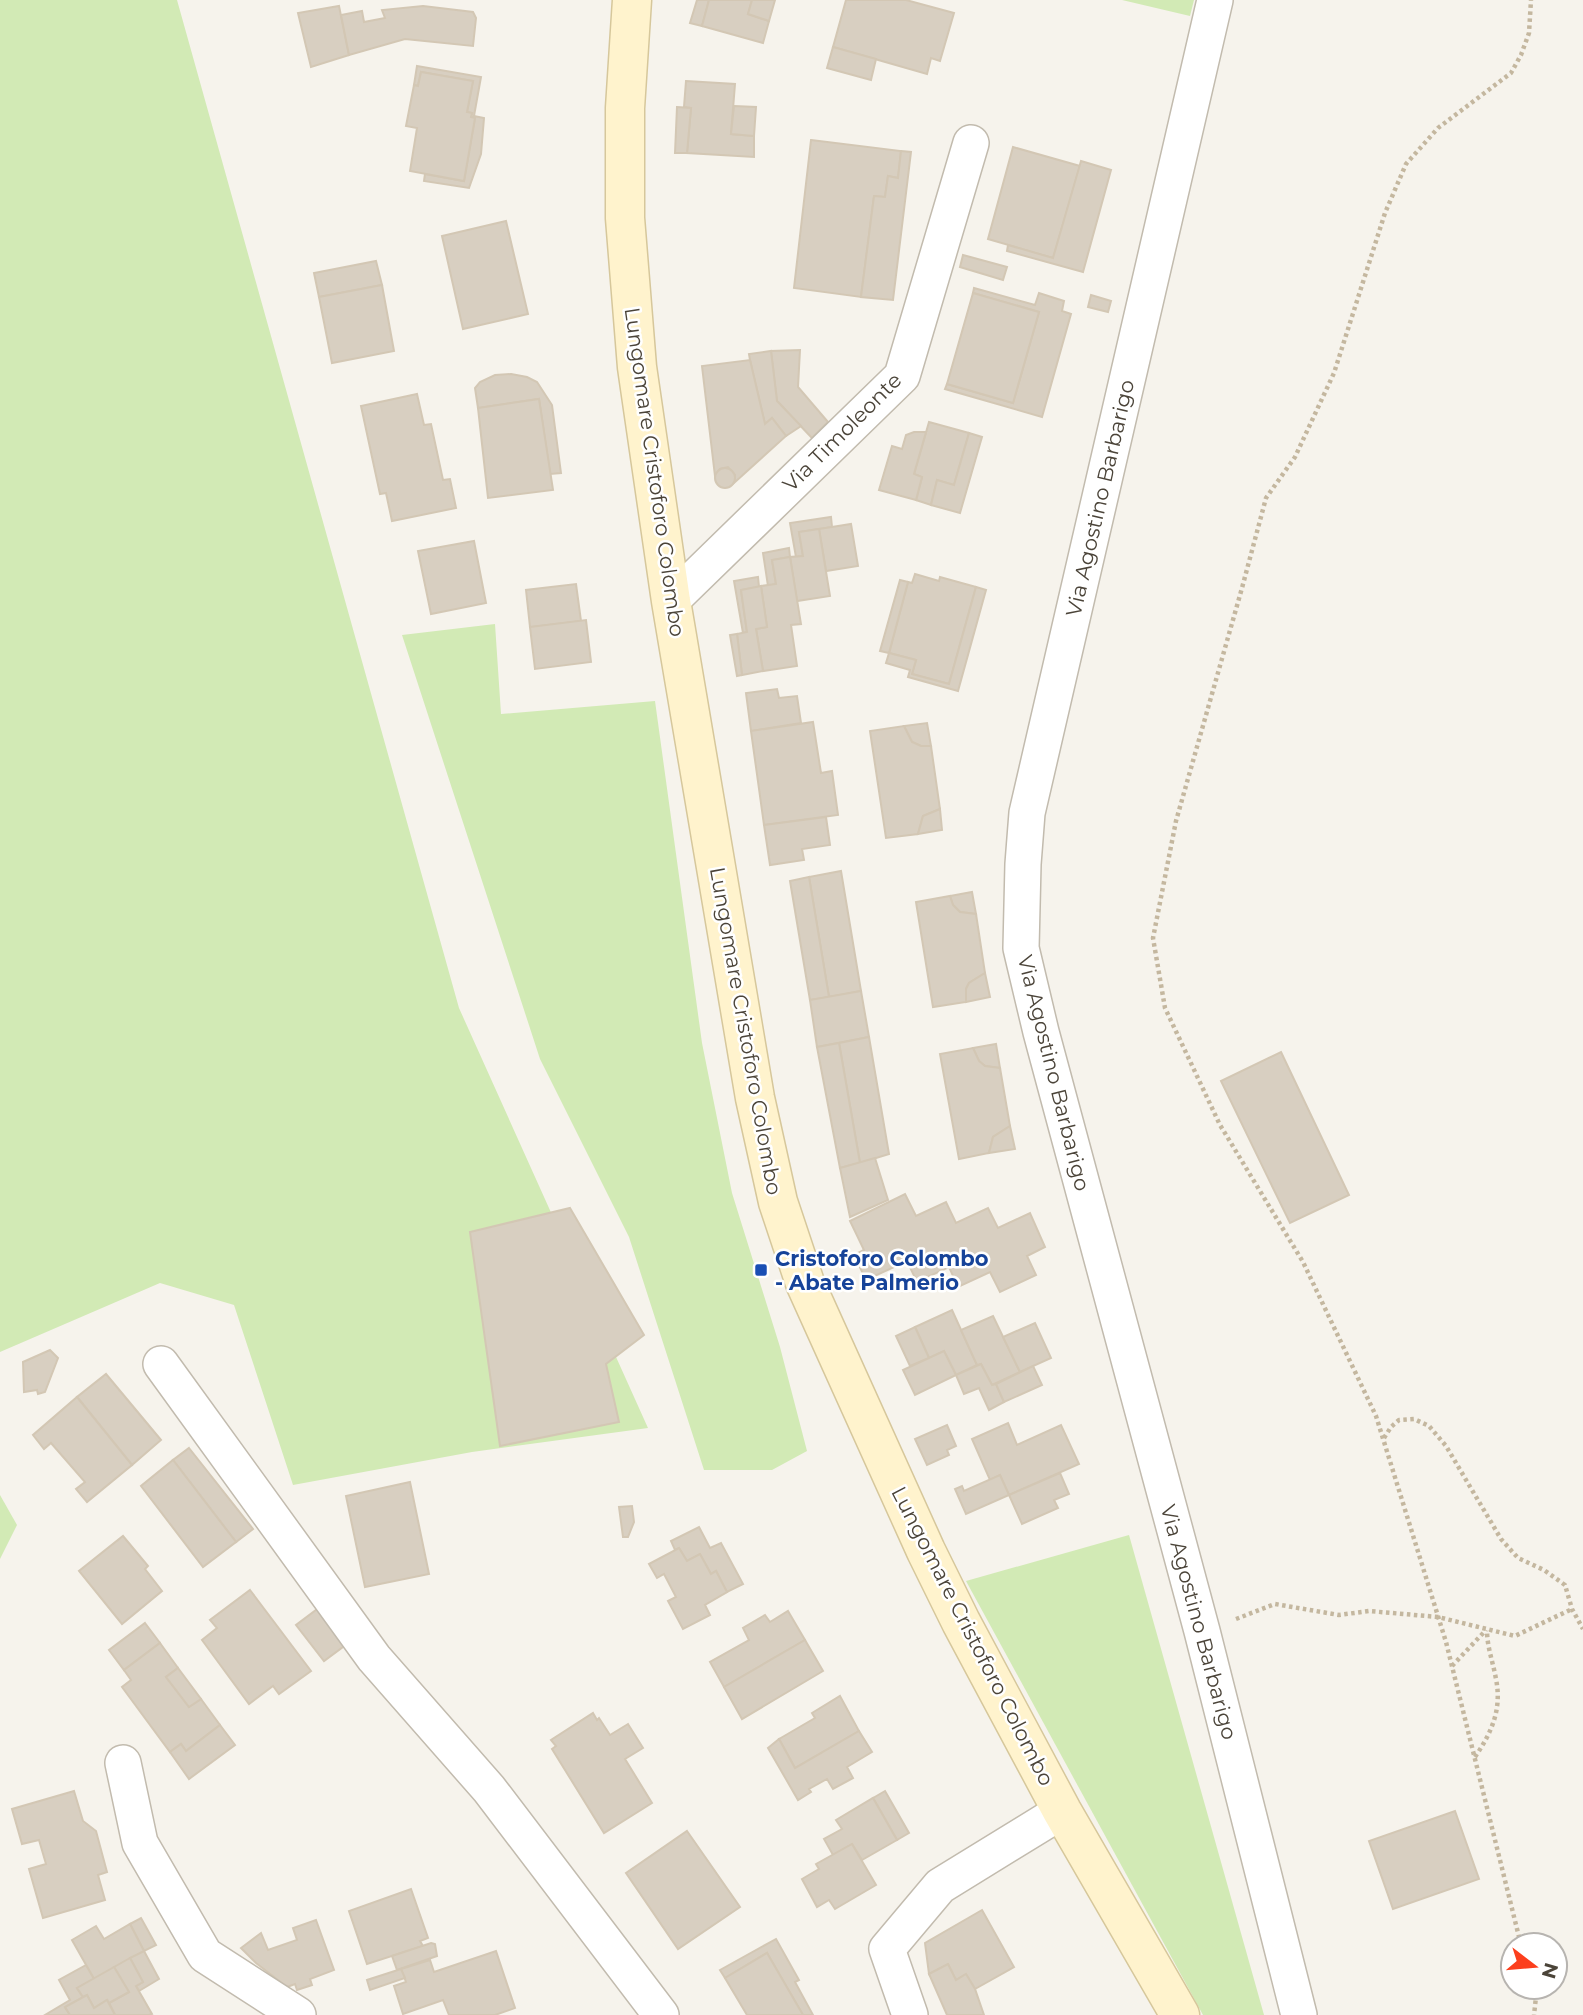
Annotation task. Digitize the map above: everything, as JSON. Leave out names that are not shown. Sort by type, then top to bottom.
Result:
[{"type":"main road","name":"Lungomare Cristoforo Colombo","points":[[632,0],[625,108],[625,218],[637,367],[671,601],[755,1098],[778,1202],[805,1283],[926,1551],[961,1622],[1062,1811],[1180,2015]]},
{"type":"street","name":"Via Agostino Barbarigo","points":[[1215,0],[1027,813],[1021,948],[1041,1032],[1202,1631],[1299,2015]]},
{"type":"street","name":"Via Timoleonte","points":[[671,601],[902,376],[971,143]]},
{"type":"street","points":[[161,1364],[374,1658],[489,1788],[661,2015]]},
{"type":"street","points":[[123,1763],[140,1843],[205,1955],[298,2015]]},
{"type":"street","points":[[909,2015],[887,1949],[940,1886],[1062,1811]]},
{"type":"path","points":[[1518,1931],[1452,1665],[1376,1416],[1303,1262],[1220,1125],[1165,1009],[1153,938],[1176,821],[1266,498],[1295,457],[1334,373],[1385,214],[1406,164],[1438,128],[1511,73],[1529,33],[1531,0]]},
{"type":"path","points":[[1383,1438],[1399,1420],[1413,1419],[1429,1426],[1446,1446],[1501,1539],[1518,1558],[1544,1570],[1565,1585],[1572,1609],[1583,1629]]},
{"type":"path","points":[[1202,1631],[1275,1604],[1339,1615],[1369,1611],[1438,1617],[1515,1636],[1572,1609]]},
{"type":"path","points":[[1452,1665],[1487,1630]]},
{"type":"path","points":[[1475,1758],[1494,1721],[1499,1702],[1496,1676],[1487,1644],[1487,1630]]},
{"type":"green space","points":[[0,0],[177,0],[459,1008],[648,1428],[472,1452],[293,1485],[234,1305],[160,1283],[0,1352]]},
{"type":"green space","points":[[1122,0],[1194,0],[1190,16]]},
{"type":"green space","points":[[495,624],[501,714],[655,701],[702,1043],[732,1193],[780,1347],[807,1451],[772,1470],[704,1470],[629,1237],[540,1059],[402,635]]},
{"type":"green space","points":[[0,1495],[17,1525],[0,1559]]},
{"type":"green space","points":[[1129,1535],[1264,2015],[1203,2015],[966,1581]]},
{"type":"building","points":[[697,0],[709,0],[702,26],[690,23]]},
{"type":"building","points":[[709,0],[752,0],[748,14],[769,21],[763,43],[702,26]]},
{"type":"building","points":[[752,0],[775,0],[769,21],[748,14]]},
{"type":"building","points":[[846,0],[906,0],[954,13],[940,61],[931,58],[927,74],[833,47]]},
{"type":"building","points":[[339,6],[349,55],[311,67],[298,13]]},
{"type":"building","points":[[423,6],[473,12],[476,18],[473,46],[405,39],[349,55],[341,15],[362,11],[364,22],[385,18],[382,10]]},
{"type":"building","points":[[833,47],[876,59],[871,80],[827,68]]},
{"type":"building","points":[[417,66],[481,77],[474,116],[484,118],[481,154],[469,188],[424,181],[425,174],[464,181],[475,118],[471,117],[472,113],[467,112],[473,81],[421,72],[418,86],[414,85]]},
{"type":"building","points":[[421,72],[473,81],[467,112],[472,113],[471,117],[475,118],[464,181],[410,171],[417,128],[406,126],[414,85],[418,86]]},
{"type":"building","points":[[686,81],[735,84],[731,134],[754,136],[754,157],[687,153],[691,108],[684,107]]},
{"type":"building","points":[[734,106],[756,107],[754,136],[731,134]]},
{"type":"building","points":[[677,107],[691,108],[687,153],[675,153]]},
{"type":"building","points":[[811,140],[901,151],[898,178],[888,176],[885,197],[874,196],[861,297],[794,288]]},
{"type":"building","points":[[1013,147],[1080,166],[1053,258],[988,239]]},
{"type":"building","points":[[901,151],[911,152],[893,300],[861,297],[874,196],[885,197],[888,176],[898,178]]},
{"type":"building","points":[[1081,161],[1111,170],[1083,272],[1007,251],[1008,245],[1053,258]]},
{"type":"building","points":[[506,221],[528,314],[463,329],[442,236]]},
{"type":"building","points":[[963,255],[1007,267],[1003,280],[960,267]]},
{"type":"building","points":[[376,261],[382,285],[319,297],[314,273]]},
{"type":"building","points":[[382,285],[394,351],[332,363],[319,297]]},
{"type":"building","points":[[974,288],[1035,305],[1039,293],[1064,301],[1062,311],[1071,314],[1042,417],[945,389],[947,384],[1013,403],[1039,312],[973,293]]},
{"type":"building","points":[[973,293],[1039,312],[1013,403],[947,384]]},
{"type":"building","points":[[1091,295],[1111,301],[1108,312],[1088,307]]},
{"type":"building","points":[[800,350],[798,387],[828,422],[812,438],[777,401],[771,351]]},
{"type":"building","points":[[771,351],[777,401],[801,426],[786,436],[772,418],[765,424],[750,360],[749,354]]},
{"type":"building","points":[[750,360],[765,424],[772,418],[786,436],[734,483],[735,475],[728,467],[720,469],[715,476],[702,366]]},
{"type":"building","points":[[511,374],[537,382],[552,405],[561,473],[550,474],[539,399],[478,408],[475,388],[480,382],[495,375]]},
{"type":"building","points":[[417,394],[424,425],[431,424],[443,480],[450,479],[456,508],[392,521],[386,493],[380,494],[361,406]]},
{"type":"building","points":[[539,399],[553,490],[488,498],[478,408]]},
{"type":"building","points":[[929,422],[969,433],[954,485],[937,480],[931,505],[916,500],[922,477],[914,474]]},
{"type":"building","points":[[926,432],[914,474],[922,477],[916,500],[879,490],[892,446],[902,449],[906,435]]},
{"type":"building","points":[[969,433],[982,437],[960,513],[931,505],[937,480],[954,485]]},
{"type":"building","points":[[725,468],[732,471],[735,478],[732,485],[725,488],[718,485],[715,478],[718,471]]},
{"type":"building","points":[[831,517],[832,527],[799,532],[803,556],[796,557],[790,523]]},
{"type":"building","points":[[851,524],[858,566],[826,571],[819,529]]},
{"type":"building","points":[[819,529],[830,596],[797,601],[790,557],[803,556],[799,532]]},
{"type":"building","points":[[474,541],[486,603],[431,614],[418,551]]},
{"type":"building","points":[[789,548],[790,557],[772,560],[776,584],[768,586],[763,553]]},
{"type":"building","points":[[790,557],[801,624],[791,625],[797,666],[763,671],[756,629],[767,627],[761,586],[776,584],[772,560]]},
{"type":"building","points":[[915,574],[939,581],[940,577],[976,587],[949,684],[912,674],[916,660],[889,653],[908,582],[912,583]]},
{"type":"building","points":[[758,577],[759,587],[741,590],[747,632],[743,633],[734,581]]},
{"type":"building","points":[[900,580],[908,582],[889,653],[880,651]]},
{"type":"building","points":[[576,584],[581,621],[530,627],[526,590]]},
{"type":"building","points":[[761,586],[767,627],[756,629],[763,671],[742,675],[737,634],[747,632],[741,590]]},
{"type":"building","points":[[976,587],[986,590],[958,691],[908,677],[910,670],[886,663],[889,653],[916,660],[912,674],[949,684]]},
{"type":"building","points":[[586,620],[591,662],[535,669],[530,627]]},
{"type":"building","points":[[737,634],[742,675],[737,676],[730,635]]},
{"type":"building","points":[[777,689],[779,698],[797,696],[801,723],[751,731],[746,693]]},
{"type":"building","points":[[813,722],[821,773],[832,771],[838,815],[764,825],[751,731]]},
{"type":"building","points":[[927,723],[931,746],[912,742],[904,726]]},
{"type":"building","points":[[904,726],[912,742],[931,746],[940,809],[923,816],[918,834],[886,838],[870,731]]},
{"type":"building","points":[[940,809],[942,830],[918,834],[923,816]]},
{"type":"building","points":[[826,817],[830,845],[802,849],[804,860],[770,865],[764,825]]},
{"type":"building","points":[[841,871],[861,991],[829,997],[809,877]]},
{"type":"building","points":[[809,877],[829,997],[810,1000],[790,881]]},
{"type":"building","points":[[972,892],[976,914],[960,912],[953,905],[950,896]]},
{"type":"building","points":[[950,896],[953,905],[960,912],[976,914],[985,973],[969,983],[966,1002],[933,1007],[916,902]]},
{"type":"building","points":[[985,973],[990,997],[966,1002],[969,983]]},
{"type":"building","points":[[861,991],[869,1037],[817,1047],[810,1000]]},
{"type":"building","points":[[869,1037],[889,1154],[860,1163],[839,1043]]},
{"type":"building","points":[[839,1043],[860,1163],[840,1168],[817,1047]]},
{"type":"building","points":[[996,1044],[1000,1068],[985,1066],[979,1061],[973,1048]]},
{"type":"building","points":[[973,1048],[979,1061],[985,1066],[1000,1068],[1010,1126],[993,1137],[989,1153],[959,1159],[940,1054]]},
{"type":"building","points":[[1281,1052],[1349,1195],[1290,1223],[1221,1081]]},
{"type":"building","points":[[1010,1126],[1015,1149],[989,1153],[993,1137]]},
{"type":"building","points":[[875,1158],[888,1200],[850,1217],[840,1168]]},
{"type":"building","points":[[905,1194],[916,1216],[946,1202],[956,1223],[988,1208],[998,1228],[1030,1213],[1045,1247],[1027,1256],[1036,1275],[1000,1292],[990,1272],[958,1287],[949,1267],[917,1282],[907,1261],[866,1280],[854,1255],[864,1250],[850,1221]]},
{"type":"building","points":[[570,1208],[644,1335],[606,1364],[619,1422],[500,1446],[470,1232]]},
{"type":"building","points":[[952,1310],[977,1365],[956,1375],[944,1351],[929,1358],[915,1327]]},
{"type":"building","points":[[993,1316],[1020,1372],[992,1385],[981,1364],[977,1365],[961,1330]]},
{"type":"building","points":[[1035,1323],[1051,1358],[1020,1372],[1003,1337]]},
{"type":"building","points":[[915,1327],[929,1358],[910,1366],[896,1336]]},
{"type":"building","points":[[50,1350],[58,1358],[45,1392],[24,1392],[23,1362]]},
{"type":"building","points":[[944,1351],[956,1375],[915,1395],[903,1370]]},
{"type":"building","points":[[981,1364],[992,1385],[996,1384],[1004,1402],[989,1410],[979,1388],[964,1394],[956,1375]]},
{"type":"building","points":[[1033,1366],[1042,1385],[1004,1402],[996,1384]]},
{"type":"building","points":[[106,1374],[161,1440],[132,1465],[77,1397]]},
{"type":"building","points":[[77,1397],[132,1465],[87,1502],[76,1489],[85,1482],[51,1443],[44,1449],[33,1435]]},
{"type":"building","points":[[1008,1423],[1017,1445],[1061,1425],[1079,1464],[1009,1495],[1000,1475],[990,1480],[972,1439]]},
{"type":"building","points":[[947,1425],[956,1446],[947,1450],[949,1455],[927,1465],[915,1439]]},
{"type":"building","points":[[189,1448],[253,1529],[236,1542],[173,1460]]},
{"type":"building","points":[[173,1460],[236,1542],[203,1567],[141,1486]]},
{"type":"building","points":[[1060,1473],[1069,1494],[1054,1500],[1058,1508],[1022,1524],[1009,1495]]},
{"type":"building","points":[[1000,1475],[1009,1495],[966,1514],[955,1489],[962,1486],[964,1491]]},
{"type":"building","points":[[410,1482],[429,1574],[365,1587],[346,1496]]},
{"type":"building","points":[[632,1506],[634,1522],[628,1537],[623,1537],[619,1507]]},
{"type":"building","points":[[699,1527],[710,1548],[721,1543],[743,1584],[727,1592],[716,1571],[711,1574],[700,1554],[687,1561],[679,1548],[675,1550],[671,1541]]},
{"type":"building","points":[[123,1536],[148,1566],[145,1569],[162,1591],[122,1624],[79,1571]]},
{"type":"building","points":[[679,1548],[687,1561],[700,1554],[711,1574],[716,1571],[727,1592],[705,1605],[710,1615],[683,1629],[668,1601],[676,1597],[664,1574],[657,1578],[649,1564]]},
{"type":"building","points":[[250,1590],[311,1671],[279,1694],[273,1686],[249,1704],[202,1640],[217,1628],[210,1620]]},
{"type":"building","points":[[320,1607],[347,1644],[324,1661],[296,1625]]},
{"type":"building","points":[[788,1611],[805,1640],[724,1687],[710,1662],[749,1640],[743,1628],[765,1615],[770,1622]]},
{"type":"building","points":[[145,1623],[160,1643],[124,1670],[109,1650]]},
{"type":"building","points":[[805,1640],[823,1671],[742,1719],[724,1687]]},
{"type":"building","points":[[160,1643],[178,1668],[166,1677],[189,1707],[201,1699],[220,1725],[186,1751],[181,1744],[170,1752],[122,1687],[131,1680],[124,1670]]},
{"type":"building","points":[[178,1668],[201,1699],[189,1707],[166,1677]]},
{"type":"building","points":[[840,1696],[859,1731],[795,1768],[779,1739],[815,1718],[812,1713]]},
{"type":"building","points":[[593,1713],[610,1735],[628,1724],[643,1748],[625,1759],[652,1803],[604,1833],[552,1749],[556,1746],[551,1740]]},
{"type":"building","points":[[220,1725],[235,1745],[189,1779],[170,1752],[181,1744],[186,1751]]},
{"type":"building","points":[[859,1731],[872,1752],[847,1767],[853,1778],[833,1789],[827,1779],[809,1789],[811,1792],[798,1800],[768,1748],[779,1739],[795,1768]]},
{"type":"building","points":[[74,1791],[83,1821],[96,1831],[107,1872],[98,1875],[105,1900],[43,1918],[29,1869],[46,1864],[39,1840],[22,1844],[12,1809]]},
{"type":"building","points":[[885,1791],[909,1833],[897,1840],[873,1798]]},
{"type":"building","points":[[873,1798],[897,1840],[862,1860],[852,1844],[833,1855],[824,1839],[842,1829],[836,1820]]},
{"type":"building","points":[[1455,1811],[1479,1879],[1393,1909],[1369,1841]]},
{"type":"building","points":[[687,1831],[740,1907],[678,1949],[626,1873]]},
{"type":"building","points":[[852,1844],[876,1885],[835,1909],[829,1900],[817,1907],[802,1879],[819,1869],[816,1864]]},
{"type":"building","points":[[411,1889],[428,1938],[420,1941],[423,1946],[367,1964],[349,1911]]},
{"type":"building","points":[[982,1910],[1014,1967],[975,1989],[966,1974],[956,1980],[948,1964],[929,1974],[925,1943]]},
{"type":"building","points":[[141,1918],[156,1945],[144,1951],[130,1924]]},
{"type":"building","points":[[316,1920],[334,1970],[310,1979],[312,1985],[297,1990],[295,1984],[287,1987],[241,1948],[261,1933],[268,1950],[297,1940],[293,1928]]},
{"type":"building","points":[[130,1924],[144,1951],[94,1979],[72,1940],[96,1926],[104,1939]]},
{"type":"building","points":[[776,1939],[799,1980],[795,1982],[813,2015],[803,2015],[767,1953],[725,1978],[720,1970]]},
{"type":"building","points":[[435,1944],[437,1956],[397,1970],[392,1956]]},
{"type":"building","points":[[144,1951],[159,1979],[139,1991],[136,1986],[143,1982],[130,1958]]},
{"type":"building","points":[[496,1951],[515,2008],[495,2015],[449,2015],[443,2000],[403,2014],[394,1986],[406,1982],[401,1969],[430,1960],[434,1972]]},
{"type":"building","points":[[767,1953],[803,2015],[747,2015],[725,1978]]},
{"type":"building","points":[[130,1958],[143,1982],[136,1986],[152,2014],[115,2015],[109,2003],[129,1992],[114,1967]]},
{"type":"building","points":[[948,1964],[956,1980],[966,1974],[975,1989],[984,2015],[947,2015],[929,1974]]},
{"type":"building","points":[[86,1965],[94,1979],[77,1988],[83,1997],[65,2007],[70,2015],[45,2015],[70,2000],[59,1980]]},
{"type":"building","points":[[114,1967],[129,1992],[94,2008],[87,1995],[83,1997],[77,1988]]},
{"type":"building","points":[[401,1969],[405,1978],[370,1990],[367,1980]]},
{"type":"building","points":[[87,1995],[94,2008],[107,2000],[115,2015],[70,2015],[65,2007]]},
{"type":"place","name":"Cristoforo Colombo - Abate Palmerio","points":[[761,1270]]}]
